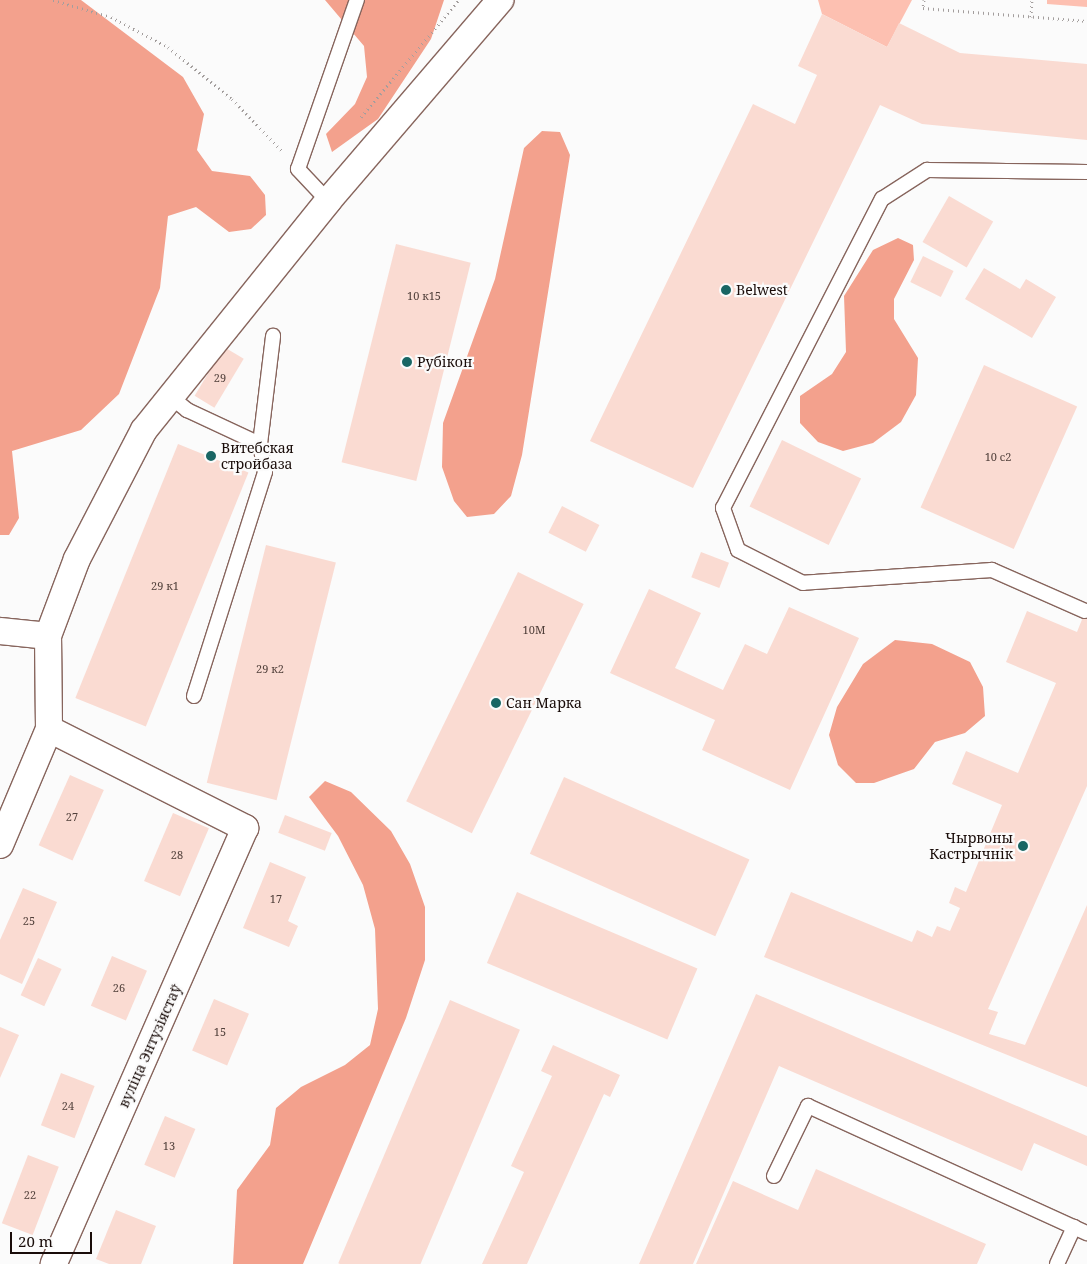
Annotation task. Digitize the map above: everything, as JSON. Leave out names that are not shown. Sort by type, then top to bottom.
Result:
[{"type":"street","points":[[0,845],[49,729],[48,636],[78,559],[144,430],[328,201],[500,0]]},
{"type":"street","points":[[0,631],[48,636]]},
{"type":"street","name":"вуліца Энтузіястаў","points":[[49,729],[245,828],[54,1264]]},
{"type":"lane","points":[[328,201],[298,169],[357,0]]},
{"type":"lane","points":[[1085,611],[992,570],[803,583],[738,550],[723,508],[882,199],[927,170],[1087,172]]},
{"type":"lane","points":[[194,696],[265,472],[260,444],[274,336]]},
{"type":"lane","points":[[171,397],[187,410],[260,444]]},
{"type":"lane","points":[[774,1176],[808,1106],[1081,1230],[1057,1264]]},
{"type":"path","points":[[53,0],[110,17],[168,47],[232,99],[298,169]]},
{"type":"path","points":[[356,123],[459,0]]},
{"type":"path","points":[[924,0],[923,8],[1087,21]]},
{"type":"path","points":[[1031,16],[1032,0]]},
{"type":"shaded area","points":[[0,0],[81,0],[183,77],[204,114],[197,150],[212,171],[250,176],[265,195],[266,215],[251,229],[229,232],[196,207],[168,216],[160,288],[119,394],[81,430],[12,451],[19,518],[9,535],[0,535]]},
{"type":"shaded area","points":[[325,0],[444,0],[431,39],[378,119],[332,152],[326,134],[355,104],[367,77],[364,46]]},
{"type":"shaded area","points":[[818,0],[912,0],[887,47],[822,14]]},
{"type":"shaded area","points":[[1047,0],[1087,0],[1087,7],[1047,4]]},
{"type":"shaded area","points":[[542,131],[560,132],[570,155],[522,455],[511,496],[494,514],[467,517],[454,501],[442,467],[443,423],[495,279],[524,148]]},
{"type":"shaded area","points":[[898,238],[913,245],[914,260],[894,299],[894,319],[918,358],[916,395],[901,422],[873,443],[843,451],[818,442],[800,423],[800,396],[832,374],[846,352],[844,296],[873,250]]},
{"type":"shaded area","points":[[895,640],[932,644],[970,662],[983,687],[985,716],[965,733],[935,742],[914,769],[874,783],[856,783],[838,765],[829,735],[837,707],[863,664]]},
{"type":"shaded area","points":[[325,781],[351,792],[391,831],[410,864],[425,907],[425,960],[406,1018],[303,1264],[233,1264],[237,1190],[270,1145],[276,1108],[301,1087],[345,1065],[370,1045],[378,1009],[375,929],[363,885],[338,836],[309,797]]},
{"type":"building","name":"Belwest","points":[[822,14],[887,47],[899,23],[960,53],[1087,64],[1087,140],[922,124],[880,105],[693,488],[590,441],[753,104],[795,124],[817,75],[798,66]]},
{"type":"building","points":[[949,196],[993,222],[967,267],[922,242]]},
{"type":"building","name":"Рубікон","points":[[396,244],[471,263],[416,481],[342,462]]},
{"type":"building","points":[[923,256],[954,271],[941,297],[910,282]]},
{"type":"building","points":[[984,268],[1020,289],[1026,279],[1056,297],[1032,338],[965,299]]},
{"type":"building","points":[[224,347],[244,359],[214,408],[195,396]]},
{"type":"building","points":[[984,365],[1077,406],[1014,549],[921,508]]},
{"type":"building","points":[[782,440],[861,479],[829,545],[750,507]]},
{"type":"building","points":[[178,444],[248,472],[146,727],[75,698]]},
{"type":"building","points":[[562,506],[599,525],[586,552],[548,533]]},
{"type":"building","points":[[266,545],[336,562],[277,800],[207,783]]},
{"type":"building","points":[[701,552],[729,563],[719,588],[691,577]]},
{"type":"building","name":"Сан Марка","points":[[518,572],[584,604],[472,833],[406,801]]},
{"type":"building","points":[[649,589],[701,613],[675,668],[723,690],[745,644],[767,654],[789,607],[859,638],[790,790],[702,750],[715,720],[610,673]]},
{"type":"building","name":"Чырвоны Кастрычнік","points":[[1087,607],[1087,786],[988,1009],[998,1012],[989,1034],[1025,1045],[1087,905],[1087,1087],[764,957],[791,892],[912,942],[917,930],[932,937],[937,926],[950,931],[960,908],[949,903],[955,887],[966,892],[1002,805],[952,784],[966,751],[1018,773],[1056,683],[1006,662],[1027,611],[1077,632]]},
{"type":"building","points":[[70,775],[104,790],[72,860],[39,845]]},
{"type":"building","points":[[564,777],[749,860],[715,936],[530,854]]},
{"type":"building","points":[[173,813],[209,828],[180,896],[144,881]]},
{"type":"building","points":[[285,815],[332,833],[325,851],[278,833]]},
{"type":"building","points":[[270,862],[306,877],[288,921],[298,926],[289,947],[243,928]]},
{"type":"building","points":[[23,888],[57,902],[22,984],[0,974],[0,940]]},
{"type":"building","points":[[517,892],[697,969],[667,1039],[487,963]]},
{"type":"building","points":[[112,956],[147,971],[126,1021],[91,1006]]},
{"type":"building","points":[[38,958],[62,969],[44,1006],[21,995]]},
{"type":"building","points":[[756,994],[1087,1136],[1087,1166],[1034,1143],[1022,1171],[779,1066],[693,1264],[639,1264]]},
{"type":"building","points":[[214,999],[249,1014],[227,1065],[192,1051]]},
{"type":"building","points":[[450,1000],[520,1030],[421,1264],[338,1263]]},
{"type":"building","points":[[0,1027],[19,1035],[0,1078]]},
{"type":"building","points":[[553,1045],[620,1075],[610,1097],[604,1094],[527,1264],[482,1264],[524,1172],[511,1166],[552,1076],[541,1071]]},
{"type":"building","points":[[61,1073],[95,1086],[75,1138],[41,1125]]},
{"type":"building","points":[[165,1116],[195,1129],[175,1178],[144,1165]]},
{"type":"building","points":[[28,1155],[59,1167],[33,1235],[2,1223]]},
{"type":"building","points":[[816,1169],[986,1244],[977,1264],[696,1264],[733,1181],[798,1210]]},
{"type":"building","points":[[116,1210],[156,1226],[141,1264],[109,1264],[96,1259]]},
{"type":"place","name":"Belwest","points":[[726,290]]},
{"type":"place","name":"Рубікон","points":[[407,362]]},
{"type":"place","name":"Витебская стройбаза","points":[[211,456]]},
{"type":"place","name":"Сан Марка","points":[[496,703]]},
{"type":"place","name":"Чырвоны Кастрычнік","points":[[1023,846]]}]
